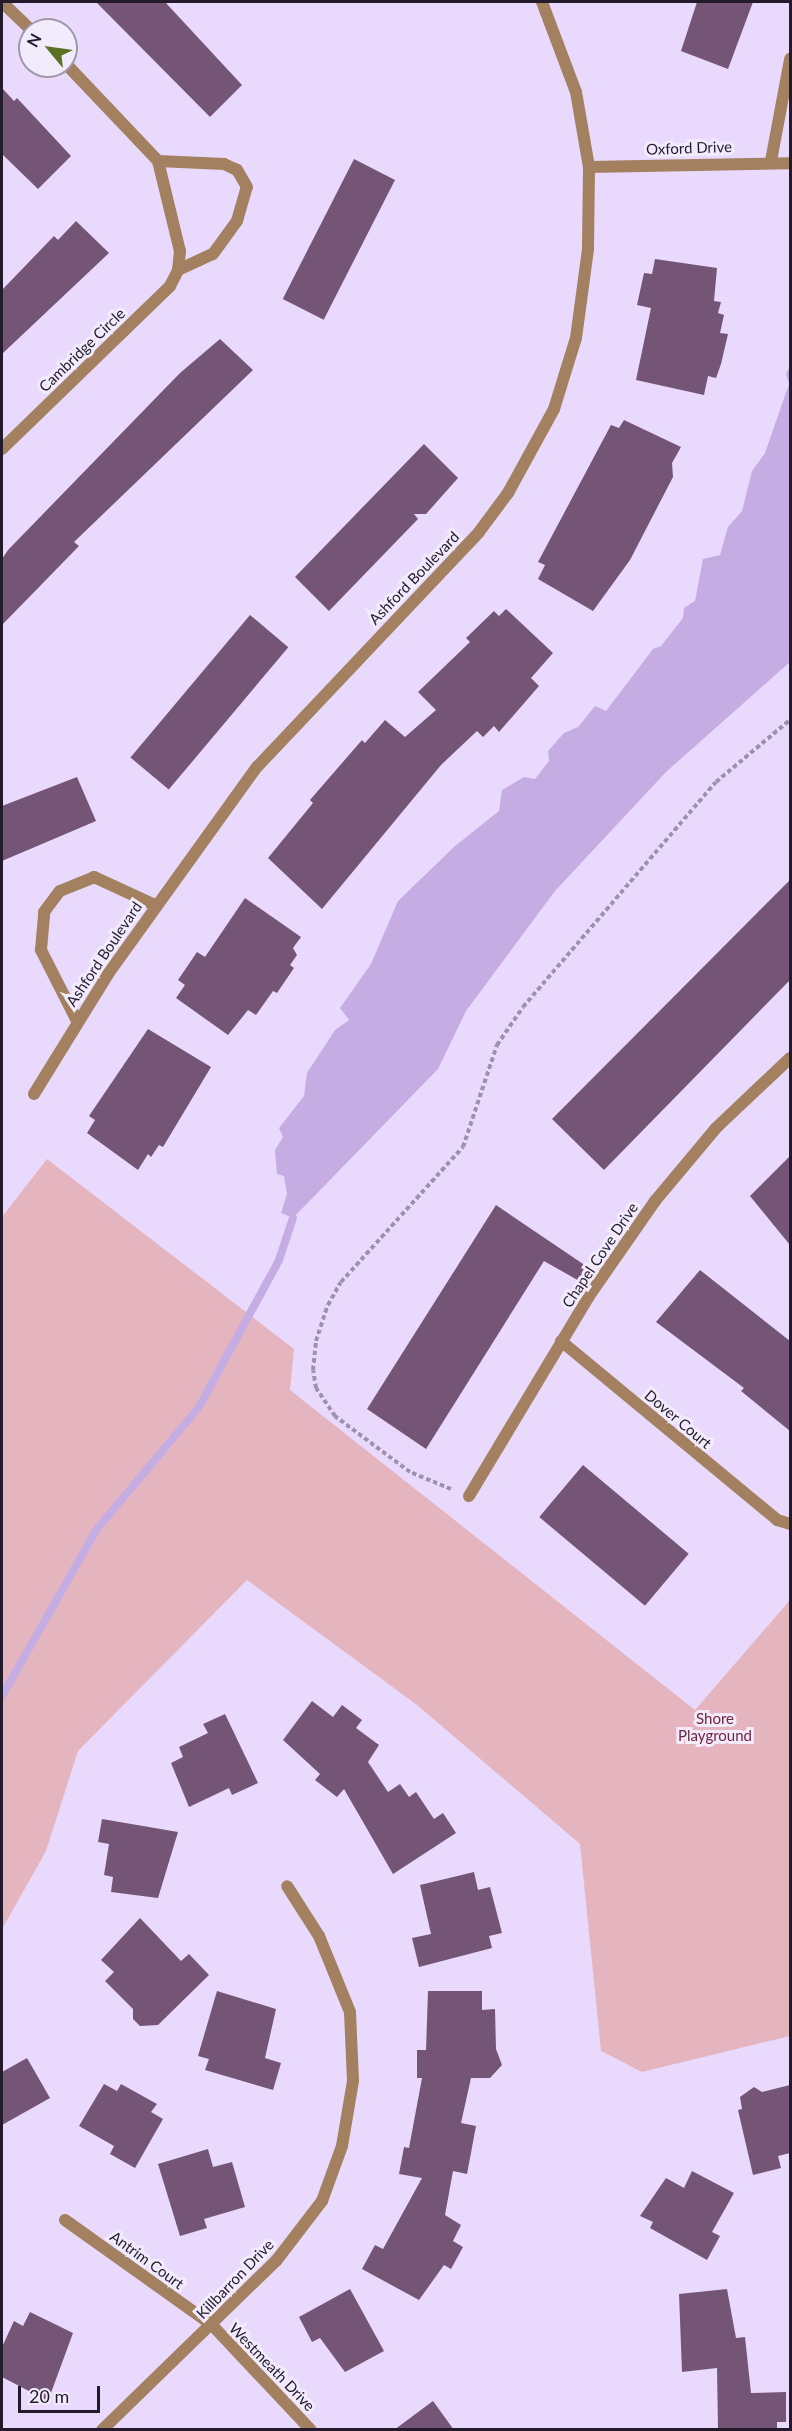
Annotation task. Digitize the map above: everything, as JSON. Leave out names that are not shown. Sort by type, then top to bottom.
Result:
[{"type":"street","points":[[2,2],[19,18]]},
{"type":"street","name":"Ashford Boulevard","points":[[34,1094],[77,1021],[155,905],[257,767],[479,532],[508,493],[554,409],[576,338],[588,249],[589,167],[576,92],[542,2]]},
{"type":"street","points":[[771,161],[790,59]]},
{"type":"street","points":[[78,77],[158,161],[180,251],[178,270],[202,262],[226,238],[246,202],[247,187],[237,170],[224,164],[158,161]]},
{"type":"street","name":"Oxford Drive","points":[[589,167],[771,161],[790,163]]},
{"type":"street","name":"Cambridge Circle","points":[[2,448],[170,286],[178,270]]},
{"type":"street","points":[[77,1021],[41,950],[44,912],[60,891],[94,877],[155,905]]},
{"type":"street","name":"Chapel Cove Drive","points":[[469,1496],[561,1341],[614,1259],[691,1156],[790,1058]]},
{"type":"street","name":"Dover Court","points":[[561,1341],[777,1520],[790,1524]]},
{"type":"street","name":"Killbarron Drive","points":[[102,2430],[276,2261],[322,2200],[342,2146],[353,2080],[350,2012],[319,1936],[287,1886]]},
{"type":"street","name":"Antrim Court","points":[[65,2220],[212,2325]]},
{"type":"street","name":"Westmeath Drive","points":[[212,2325],[311,2430]]},
{"type":"path","points":[[469,1496],[410,1472],[335,1416],[316,1388],[313,1370],[316,1341],[327,1305],[341,1282],[463,1147],[497,1045],[523,1007],[716,782],[790,720]]},
{"type":"green space","name":"Shore Playground","points":[[47,1159],[294,1349],[290,1390],[695,1710],[790,1600],[790,2036],[642,2072],[601,2051],[580,1844],[417,1705],[247,1580],[78,1751],[46,1851],[2,1929],[2,1217]]},
{"type":"shaded area","points":[[790,366],[790,662],[666,772],[555,891],[466,1011],[438,1069],[293,1218],[281,1213],[287,1194],[284,1176],[277,1174],[275,1150],[283,1137],[279,1128],[304,1096],[307,1073],[335,1030],[349,1020],[340,1008],[371,964],[398,901],[455,846],[499,811],[502,790],[524,777],[535,779],[549,761],[548,751],[564,733],[578,727],[595,706],[606,711],[653,649],[661,646],[683,618],[684,608],[695,601],[703,559],[720,555],[728,527],[742,511],[752,471],[765,453],[789,384],[786,374]]},
{"type":"building","points":[[96,2],[165,2],[242,85],[210,117]]},
{"type":"building","points":[[697,2],[753,2],[728,69],[681,51]]},
{"type":"building","points":[[2,88],[14,101],[17,98],[71,156],[38,189],[2,154]]},
{"type":"building","points":[[354,159],[395,180],[324,320],[283,299]]},
{"type":"building","points":[[76,221],[109,253],[2,354],[2,290],[54,236],[58,240]]},
{"type":"building","points":[[655,259],[717,268],[714,301],[721,302],[718,313],[724,315],[720,333],[728,334],[716,378],[708,376],[704,395],[636,380],[651,308],[637,305],[644,273],[652,274]]},
{"type":"building","points":[[220,339],[253,370],[74,542],[79,546],[2,625],[2,559],[8,550],[180,373]]},
{"type":"building","points":[[624,420],[681,447],[672,463],[673,477],[630,560],[593,611],[538,579],[545,565],[538,562],[611,425],[619,428]]},
{"type":"building","points":[[424,444],[458,478],[426,514],[414,514],[418,519],[329,611],[295,577]]},
{"type":"building","points":[[506,609],[553,653],[531,678],[539,686],[499,732],[494,726],[483,737],[477,731],[441,765],[322,909],[268,858],[313,803],[310,800],[362,740],[365,743],[385,720],[405,737],[436,710],[418,692],[470,642],[466,638],[494,611],[499,616]]},
{"type":"building","points":[[250,615],[288,647],[169,790],[130,757]]},
{"type":"building","points":[[77,777],[96,821],[2,861],[2,806]]},
{"type":"building","points":[[790,880],[790,980],[604,1170],[552,1119]]},
{"type":"building","points":[[245,898],[301,937],[293,948],[297,955],[290,965],[294,968],[277,993],[273,991],[256,1015],[248,1010],[228,1035],[176,998],[185,985],[178,980],[197,952],[205,957]]},
{"type":"building","points":[[148,1029],[211,1067],[163,1147],[159,1145],[151,1157],[148,1154],[138,1170],[87,1133],[95,1120],[89,1116]]},
{"type":"building","points":[[790,1156],[790,1245],[750,1196]]},
{"type":"building","points":[[496,1205],[589,1268],[581,1282],[544,1261],[426,1449],[367,1409]]},
{"type":"building","points":[[700,1270],[790,1341],[790,1431],[741,1391],[744,1388],[656,1322]]},
{"type":"building","points":[[583,1465],[689,1554],[645,1606],[539,1517]]},
{"type":"building","points":[[312,1701],[333,1717],[342,1705],[362,1720],[356,1728],[379,1745],[368,1762],[388,1792],[400,1784],[409,1797],[416,1792],[434,1819],[443,1813],[456,1833],[393,1874],[344,1789],[337,1797],[315,1780],[320,1774],[283,1740]]},
{"type":"building","points":[[225,1714],[258,1783],[232,1795],[229,1788],[189,1807],[171,1763],[183,1757],[179,1747],[208,1733],[203,1724]]},
{"type":"building","points":[[102,1819],[178,1832],[158,1898],[111,1892],[113,1877],[104,1875],[109,1844],[98,1842]]},
{"type":"building","points":[[474,1872],[478,1890],[490,1887],[502,1933],[489,1936],[492,1948],[419,1967],[412,1938],[431,1934],[420,1885]]},
{"type":"building","points":[[140,1918],[181,1961],[189,1954],[209,1975],[158,2025],[140,2026],[133,2019],[133,2009],[105,1981],[114,1972],[101,1960]]},
{"type":"building","points":[[217,1991],[276,2009],[265,2058],[281,2063],[273,2090],[205,2070],[209,2059],[198,2056]]},
{"type":"building","points":[[428,1991],[482,1991],[482,2010],[495,2009],[496,2049],[502,2065],[490,2078],[471,2078],[461,2123],[476,2126],[467,2174],[453,2171],[445,2215],[461,2225],[453,2241],[463,2247],[451,2269],[444,2265],[419,2300],[362,2269],[375,2245],[383,2249],[422,2178],[399,2174],[404,2147],[409,2148],[422,2078],[417,2078],[417,2050],[426,2050]]},
{"type":"building","points":[[27,2058],[50,2098],[2,2125],[2,2072]]},
{"type":"building","points":[[104,2084],[117,2091],[121,2084],[157,2104],[151,2112],[163,2119],[135,2168],[110,2154],[114,2146],[79,2126]]},
{"type":"building","points":[[790,2085],[790,2153],[778,2156],[781,2168],[753,2175],[738,2110],[742,2109],[740,2097],[754,2087],[762,2092]]},
{"type":"building","points":[[208,2149],[213,2167],[232,2162],[245,2207],[204,2219],[207,2228],[180,2236],[158,2164]]},
{"type":"building","points":[[692,2171],[734,2193],[712,2232],[720,2236],[707,2260],[650,2228],[653,2222],[640,2216],[666,2178],[684,2188]]},
{"type":"building","points":[[350,2289],[384,2351],[345,2372],[320,2338],[312,2342],[299,2317]]},
{"type":"building","points":[[727,2289],[736,2338],[745,2337],[751,2393],[786,2392],[786,2422],[777,2422],[777,2430],[718,2430],[717,2368],[682,2372],[679,2294]]},
{"type":"building","points":[[30,2312],[73,2333],[48,2401],[2,2377],[2,2347],[14,2321],[23,2326]]},
{"type":"building","points":[[433,2401],[454,2430],[394,2430]]},
{"type":"waterway","points":[[2,1696],[97,1529],[199,1407],[279,1260],[293,1218]]}]
